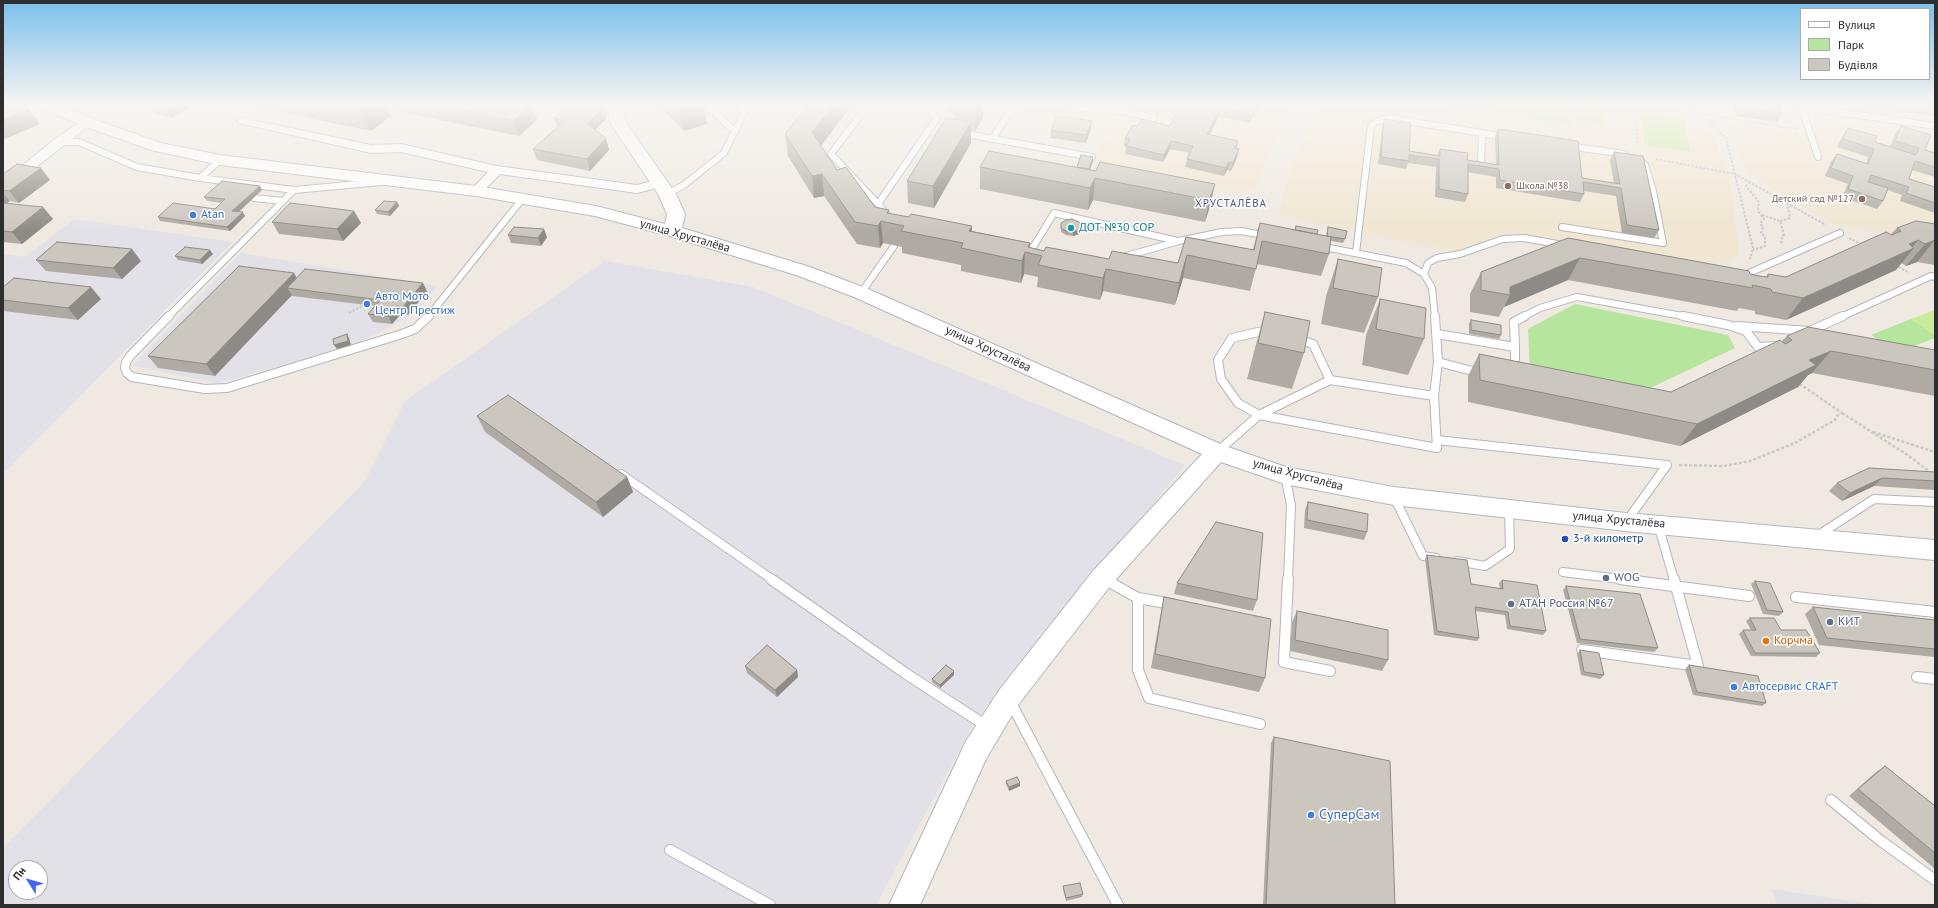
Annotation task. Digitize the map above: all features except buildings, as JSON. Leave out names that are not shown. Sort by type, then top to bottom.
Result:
[{"type":"main road","name":"улица Хрусталёва","points":[[159,147],[220,160],[523,198],[596,211],[672,231],[803,271],[861,293],[934,324],[1069,387],[1217,452],[1285,474],[1356,490],[1394,496],[1626,522],[1813,538],[1928,551]]},
{"type":"main road","points":[[635,147],[664,189],[676,214],[672,231]]},
{"type":"main road","points":[[904,905],[918,879],[976,750],[1009,697],[1102,578],[1217,452]]},
{"type":"street","points":[[3,187],[52,147]]},
{"type":"street","points":[[363,147],[371,149],[401,148],[497,170],[637,189],[664,189]]},
{"type":"street","points":[[476,191],[497,170]]},
{"type":"lane","points":[[92,147],[137,166],[210,180],[294,190],[392,181]]},
{"type":"lane","points":[[664,189],[684,185],[724,153],[727,147]]},
{"type":"lane","points":[[836,147],[831,154],[896,222]]},
{"type":"lane","points":[[878,204],[917,147]]},
{"type":"lane","points":[[1039,147],[1092,157]]},
{"type":"lane","points":[[1356,253],[1368,147]]},
{"type":"lane","points":[[1482,147],[1482,166]]},
{"type":"lane","points":[[1562,227],[1663,243],[1653,191],[1645,165],[1640,160],[1623,154],[1577,147]]},
{"type":"lane","points":[[1815,147],[1818,157]]},
{"type":"lane","points":[[200,178],[220,160]]},
{"type":"lane","points":[[210,180],[213,186]]},
{"type":"lane","points":[[294,190],[130,356],[126,362],[125,368],[127,373],[140,378],[205,389],[227,388],[415,329],[432,313],[523,198]]},
{"type":"lane","points":[[254,198],[283,201]]},
{"type":"lane","points":[[1029,254],[1054,214],[1179,241]]},
{"type":"lane","points":[[1115,260],[1179,241],[1222,232],[1241,231],[1277,238]]},
{"type":"lane","points":[[1731,276],[1739,277],[1840,233]]},
{"type":"lane","points":[[1424,274],[1428,263],[1437,258],[1460,254],[1503,239],[1524,238],[1569,246]]},
{"type":"lane","points":[[1313,245],[1406,264],[1424,274],[1432,288],[1437,334],[1438,362],[1434,396],[1437,448],[1259,415],[1238,403],[1221,380],[1218,360],[1232,338],[1267,330],[1313,344],[1330,380]]},
{"type":"lane","points":[[861,293],[894,246]]},
{"type":"lane","points":[[1515,381],[1514,322],[1540,308],[1577,297],[1728,325],[1810,331],[1931,276],[1935,277]]},
{"type":"lane","points":[[1728,325],[1746,332],[1758,347]]},
{"type":"lane","points":[[1810,331],[1811,342]]},
{"type":"lane","points":[[1437,334],[1514,347]]},
{"type":"lane","points":[[1758,347],[1786,345]]},
{"type":"lane","points":[[1754,354],[1758,347]]},
{"type":"lane","points":[[1438,362],[1488,376]]},
{"type":"lane","points":[[1217,452],[1259,415],[1330,380],[1434,396]]},
{"type":"lane","points":[[1437,440],[1667,465],[1626,522]]},
{"type":"lane","points":[[612,467],[905,673],[989,727]]},
{"type":"lane","points":[[1285,474],[1291,505],[1284,662],[1330,671]]},
{"type":"lane","points":[[1394,496],[1423,556],[1485,566],[1510,549],[1509,509]]},
{"type":"lane","points":[[1813,538],[1874,499],[1935,502]]},
{"type":"lane","points":[[1582,650],[1698,666],[1658,524]]},
{"type":"lane","points":[[1563,572],[1749,596]]},
{"type":"lane","points":[[1102,578],[1138,598],[1185,606]]},
{"type":"lane","points":[[1796,596],[1935,612]]},
{"type":"lane","points":[[1138,598],[1138,670],[1149,698],[1260,724]]},
{"type":"lane","points":[[1917,677],[1935,679]]},
{"type":"lane","points":[[1009,697],[1118,905]]},
{"type":"lane","points":[[1831,800],[1881,841],[1935,880]]},
{"type":"lane","points":[[670,850],[770,905]]},
{"type":"path","points":[[1728,147],[1753,250],[1749,261]]},
{"type":"path","points":[[1640,160],[1656,159],[1735,174],[1869,249]]},
{"type":"path","points":[[1750,182],[1746,186],[1759,202],[1758,211],[1764,218],[1760,223],[1762,227],[1761,233],[1765,237],[1765,246]]},
{"type":"path","points":[[1761,215],[1780,221],[1790,218],[1787,203]]},
{"type":"path","points":[[1780,221],[1784,234],[1781,241],[1784,250]]},
{"type":"path","points":[[1864,246],[1868,243]]},
{"type":"path","points":[[1753,250],[1765,246],[1772,248]]},
{"type":"path","points":[[348,313],[364,305]]},
{"type":"path","points":[[1794,380],[1909,456],[1935,476]]},
{"type":"path","points":[[1667,465],[1724,466],[1750,462],[1795,443],[1835,420],[1837,416],[1842,413]]},
{"type":"path","points":[[1869,431],[1935,452]]},
{"type":"shaded area","points":[[1101,147],[1273,147],[1255,189],[1238,194],[1091,171]]},
{"type":"shaded area","name":"Школа №38","points":[[1300,147],[1718,147],[1729,174],[1739,253],[1732,259],[1720,263],[1705,264],[1511,232],[1457,250],[1445,249],[1281,216],[1279,210],[1290,171]]},
{"type":"shaded area","name":"Детский сад №127","points":[[1736,147],[1935,147],[1935,240],[1833,224],[1747,173]]},
{"type":"shaded area","points":[[75,219],[233,242],[8,469],[3,471],[3,254],[25,257]]},
{"type":"shaded area","points":[[241,253],[437,286],[416,313],[349,348],[218,383],[132,366]]},
{"type":"shaded area","points":[[605,261],[753,287],[1185,465],[976,720],[876,905],[3,905],[3,848],[365,481],[405,401]]},
{"type":"shaded area","points":[[1772,889],[1878,905],[1777,905]]},
{"type":"green space","points":[[1660,147],[1689,147],[1690,152]]},
{"type":"green space","points":[[1575,304],[1728,335],[1735,348],[1633,396],[1530,373],[1528,329]]},
{"type":"green space","points":[[1935,310],[1935,335],[1911,319]]},
{"type":"green space","points":[[1911,319],[1935,335],[1935,338],[1897,353],[1871,335]]},
{"type":"place","name":"Школа №38","points":[[1508,186]]},
{"type":"place","name":"Детский сад №127","points":[[1862,199]]},
{"type":"place","name":"Atan","points":[[193,215]]},
{"type":"place","name":"ДОТ №30 СОР","points":[[1071,228]]},
{"type":"place","name":"Авто Мото Центр Престиж","points":[[367,304]]},
{"type":"place","name":"3-й километр","points":[[1565,539]]},
{"type":"place","name":"WOG","points":[[1606,578]]},
{"type":"place","name":"АТАН Россия №67","points":[[1511,604]]},
{"type":"place","name":"КИТ","points":[[1830,622]]},
{"type":"place","name":"Корчма","points":[[1766,641]]},
{"type":"place","name":"Автосервис CRAFT","points":[[1734,687]]},
{"type":"place","name":"СуперСам","points":[[1311,815]]},
{"type":"district","name":"ХРУСТАЛЁВА","points":[[1231,204]]}]
